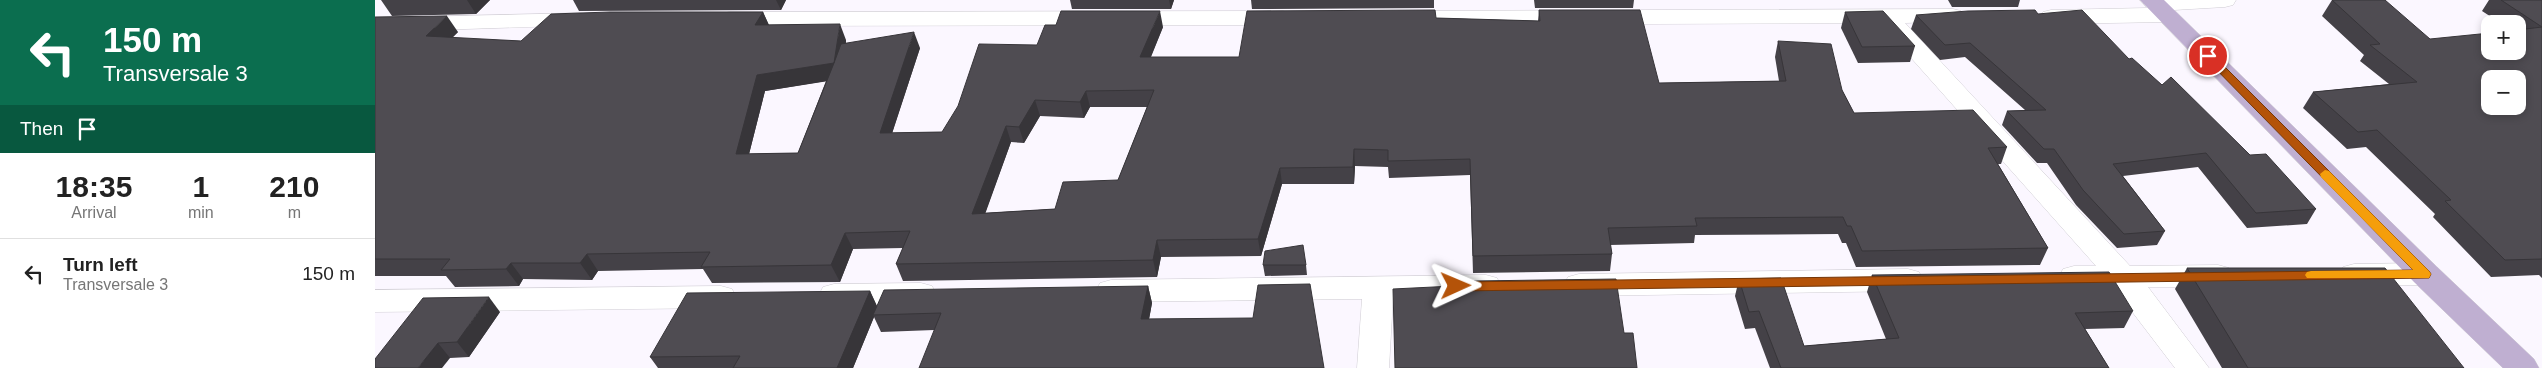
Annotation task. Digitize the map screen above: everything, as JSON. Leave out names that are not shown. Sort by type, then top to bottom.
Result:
[{"type":"main road","points":[[2158,6],[2425,274],[2523,368]]},
{"type":"street","points":[[2028,16],[2068,8],[2158,6],[2225,0]]},
{"type":"street","points":[[1379,18],[1875,8],[1971,16]]},
{"type":"street","points":[[1875,8],[2121,276],[2193,368]]},
{"type":"street","points":[[707,19],[1309,18]]},
{"type":"street","points":[[375,25],[600,19]]},
{"type":"street","points":[[2327,275],[2425,274]]},
{"type":"street","points":[[2042,278],[2249,276]]},
{"type":"street","points":[[1556,285],[1933,279]]},
{"type":"street","points":[[1080,292],[1516,285]]},
{"type":"street","points":[[1373,368],[1377,288]]},
{"type":"street","points":[[812,295],[951,293]]},
{"type":"street","points":[[375,301],[752,296]]},
{"type":"building","points":[[2332,0],[2385,0],[2430,39],[2481,34],[2481,60],[2526,60],[2526,29],[2542,27],[2542,259],[2505,260],[2445,201],[2451,200],[2377,130],[2358,132],[2313,92],[2417,82],[2370,45],[2380,44]]},
{"type":"building","points":[[2501,0],[2542,0],[2542,27]]},
{"type":"building","points":[[1435,10],[1436,18],[1540,21],[1539,10],[1640,10],[1659,83],[1786,81],[1778,41],[1831,44],[1842,90],[1854,113],[1973,110],[2007,147],[1988,148],[2048,248],[1862,251],[1851,226],[1847,226],[1843,217],[1695,218],[1697,226],[1608,228],[1612,254],[1473,256],[1470,159],[1388,161],[1388,150],[1354,149],[1353,167],[1280,168],[1258,239],[1157,240],[1153,260],[896,264],[910,231],[845,233],[831,265],[701,267],[710,252],[587,254],[580,263],[511,263],[506,269],[441,270],[450,259],[375,259],[375,17],[447,16],[426,36],[521,41],[551,14],[763,12],[755,25],[840,24],[834,63],[841,44],[914,32],[880,133],[942,132],[958,106],[979,44],[1037,45],[1045,25],[1056,25],[1061,11],[1160,11],[1140,57],[1239,57],[1247,11]],"holes":[[[834,63],[798,153],[736,154],[757,75]],[[1154,90],[1118,180],[1063,182],[1055,209],[972,214],[1006,126],[1019,127],[1035,100],[1080,102],[1086,91]]]},
{"type":"building","points":[[2035,10],[2038,14],[2082,10],[2129,59],[2132,58],[2162,85],[2171,77],[2250,155],[2266,154],[2316,209],[2256,213],[2206,153],[2113,164],[2165,231],[2124,234],[2083,190],[2054,149],[2044,149],[2007,111],[2046,110],[1970,43],[1945,45],[1916,15],[1968,11]]},
{"type":"building","points":[[1883,11],[1915,46],[1862,47],[1845,12]]},
{"type":"building","points":[[1303,245],[1306,265],[1263,265],[1265,251]]},
{"type":"building","points":[[2187,268],[2385,268],[2464,368],[2248,368]]},
{"type":"building","points":[[2109,272],[2133,311],[2075,313],[2109,368],[1781,368],[1759,311],[1749,312],[1739,279],[1781,278],[1804,346],[1899,338],[1872,275]]},
{"type":"building","points":[[1616,279],[1624,333],[1633,333],[1637,368],[1395,368],[1393,289],[1474,285],[1474,281]]},
{"type":"building","points":[[1310,284],[1324,368],[919,368],[941,313],[873,315],[884,290],[1148,286],[1141,319],[1253,318],[1258,285]]},
{"type":"building","points":[[870,291],[837,368],[733,368],[740,356],[650,357],[687,293]]},
{"type":"building","points":[[489,297],[457,342],[438,343],[418,368],[375,368],[375,359],[423,298]]},
{"type":"slow traffic","points":[[2311,275],[2425,274],[2325,174]]},
{"type":"route","points":[[1456,286],[2121,276],[2425,274],[2208,56]]}]
